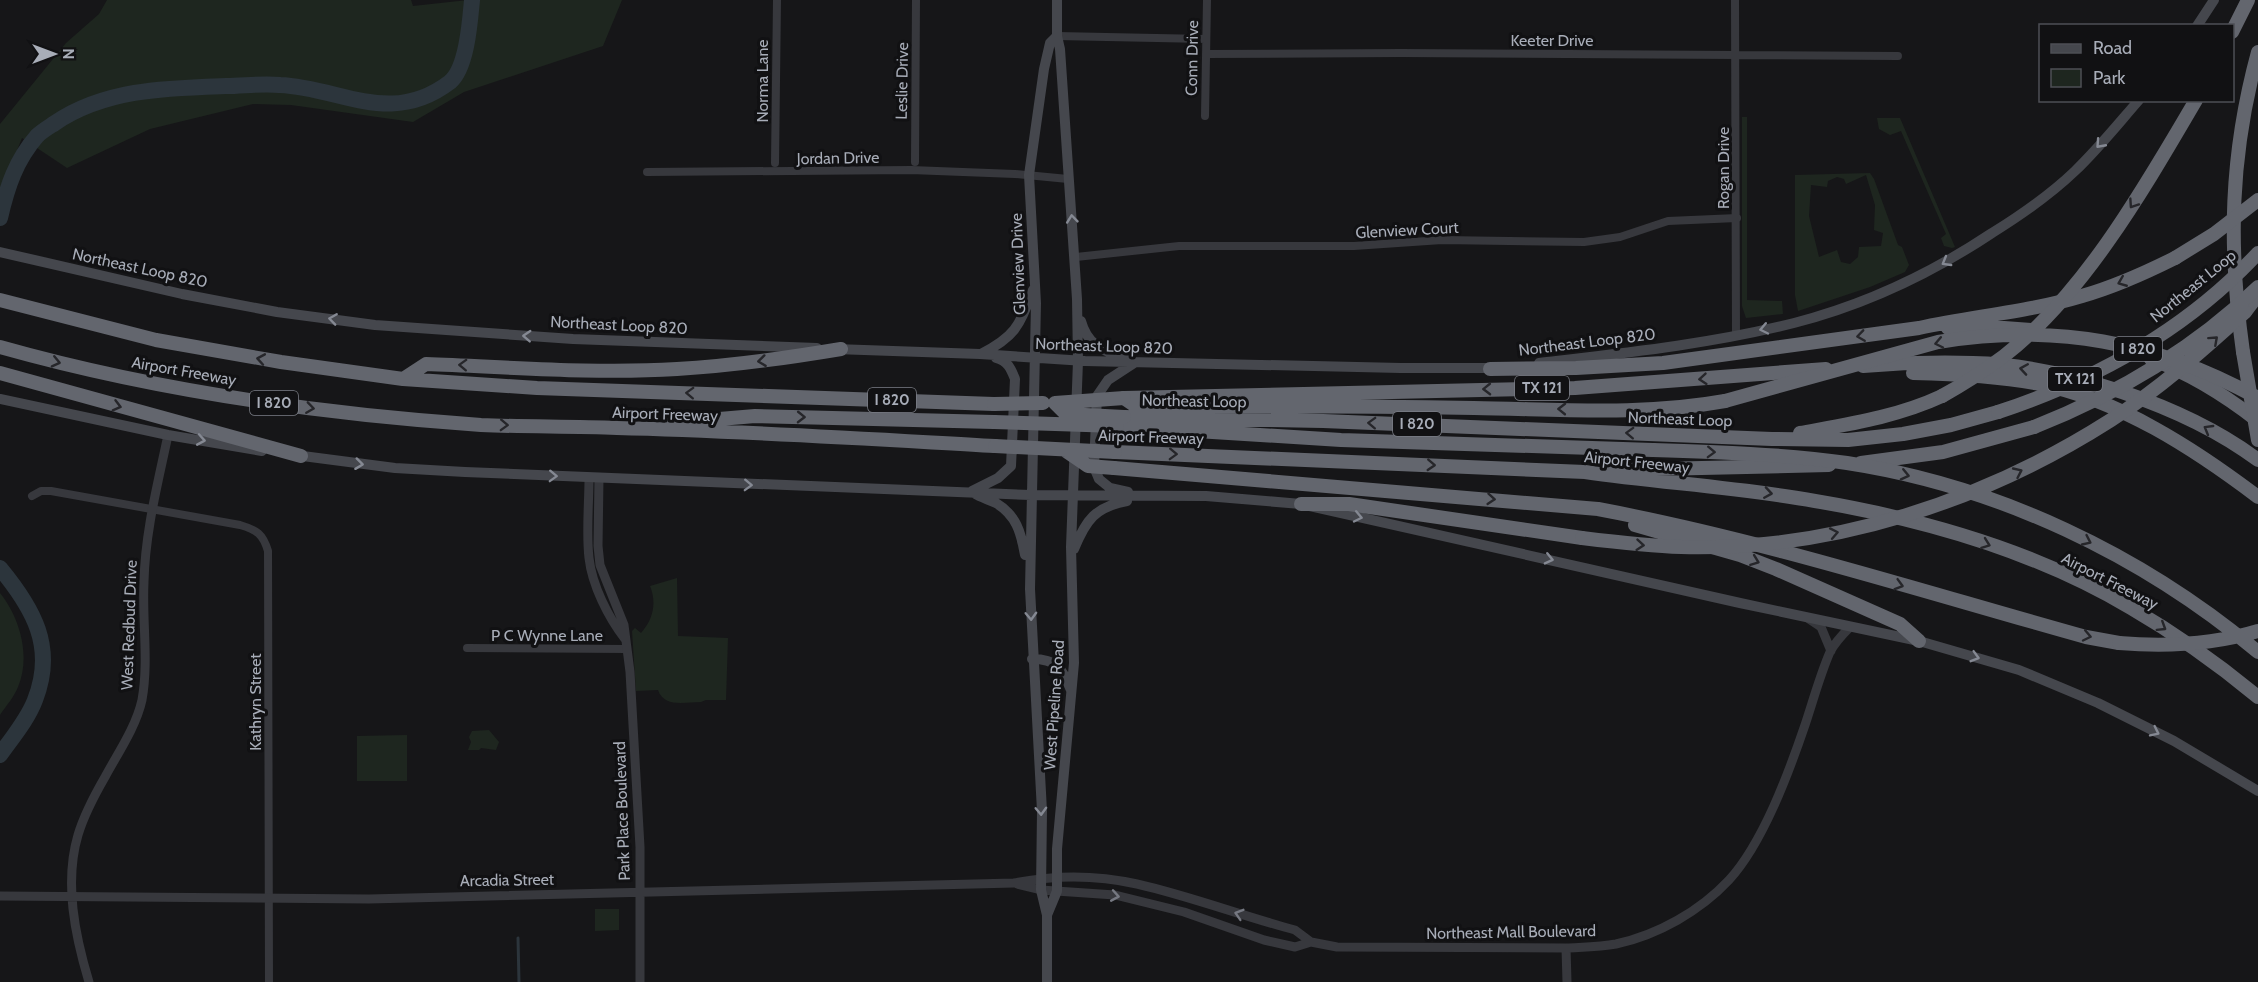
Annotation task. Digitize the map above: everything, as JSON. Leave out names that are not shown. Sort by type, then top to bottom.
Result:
[{"type":"highway","points":[[2234,28],[2248,0]]},
{"type":"highway","points":[[2258,52],[2242,119],[2233,207],[2235,297],[2258,440]]},
{"type":"highway","points":[[1772,439],[1889,416],[1918,407],[1975,377],[2006,355],[2074,285],[2097,255],[2149,180],[2195,102]]},
{"type":"highway","points":[[1490,369],[1576,368],[1663,363],[1919,328],[1959,319],[2043,306],[2081,296],[2143,273],[2175,258],[2214,234],[2258,200]]},
{"type":"highway","name":"Northeast Loop","points":[[1055,403],[1066,414],[1121,421],[1323,421],[1772,439],[1848,440],[1904,434],[1951,425],[1998,412],[2097,373],[2147,344],[2182,320],[2219,290],[2258,253]]},
{"type":"highway","name":"I 820","points":[[1585,472],[1647,468],[1875,463],[1943,452],[2034,427],[2100,399],[2164,362],[2197,339],[2258,287]]},
{"type":"highway","points":[[1301,504],[1349,504],[1639,545],[1734,546],[1774,543],[1843,531],[1928,509],[2034,465],[2110,420],[2153,390],[2245,312],[2258,295]]},
{"type":"highway","name":"Airport Freeway","points":[[0,300],[156,340],[280,362],[402,379],[537,388],[994,404],[1055,403],[1124,398],[1575,388],[1874,365],[1973,363],[2064,375],[2153,403],[2202,425],[2258,460]]},
{"type":"highway","points":[[1919,328],[2004,328],[2047,332],[2085,339],[2164,364],[2216,392],[2258,421]]},
{"type":"highway","points":[[1124,398],[1137,407],[1324,406],[1639,411],[1693,407],[1725,401],[1938,342],[2021,334],[2085,337],[2163,355],[2198,368],[2258,398]]},
{"type":"highway","name":"Airport Freeway","points":[[0,347],[93,371],[237,398],[335,412],[482,424],[616,428],[1066,451],[1585,472],[1647,481],[1753,491],[1880,513],[1982,542],[2081,582],[2130,607],[2188,644],[2258,696]]},
{"type":"highway","points":[[402,379],[426,364],[615,371],[678,369],[762,361],[841,349]]},
{"type":"highway","points":[[1874,365],[1883,372],[2000,378],[2043,385],[2077,395],[2153,428],[2204,459],[2258,497]]},
{"type":"highway","points":[[0,373],[301,456]]},
{"type":"highway","points":[[616,428],[755,416],[994,422],[1121,421],[1352,440],[1751,453],[1849,464],[1913,477],[1989,499],[2095,544],[2190,599],[2258,652]]},
{"type":"highway","points":[[1066,451],[1088,466],[1598,509],[1733,538],[2068,632],[2119,643],[2169,646],[2203,643],[2258,632]]},
{"type":"highway","points":[[1554,506],[1666,532],[1740,555],[1900,624],[1919,641]]},
{"type":"main road","name":"Glenview Drive","points":[[1057,0],[1057,36],[1060,49],[1068,179],[1076,258],[1078,361],[1072,495]]},
{"type":"main road","points":[[2198,24],[2214,0]]},
{"type":"main road","name":"Glenview Drive","points":[[1031,495],[1035,286],[1029,175],[1044,69],[1050,43],[1057,36]]},
{"type":"main road","name":"Northeast Loop 820","points":[[0,252],[192,296],[277,312],[375,325],[573,339],[980,354],[1078,361],[1490,369],[1665,348],[1736,335],[1796,322],[1888,290],[1948,262],[2025,211],[2075,171],[2137,102]]},
{"type":"main road","points":[[980,354],[1011,335],[1020,323],[1035,286]]},
{"type":"main road","points":[[1077,299],[1084,333],[1088,339],[1102,349],[1134,363]]},
{"type":"main road","points":[[971,491],[998,478],[1011,466],[1015,379],[1009,366],[1003,360],[980,354]]},
{"type":"main road","points":[[1134,363],[1108,380],[1097,396],[1094,467],[1099,479],[1110,488],[1158,496]]},
{"type":"main road","points":[[0,399],[168,435],[395,468],[741,485],[971,491],[1031,495],[1206,496],[1301,504],[1919,641],[2019,670],[2098,703],[2174,741],[2258,791]]},
{"type":"main road","points":[[971,491],[1010,513],[1018,526],[1030,589]]},
{"type":"main road","name":"West Pipeline Road","points":[[1031,495],[1032,659],[1042,811],[1041,890],[1047,915],[1047,982]]},
{"type":"main road","name":"West Pipeline Road","points":[[1047,915],[1057,891],[1057,849],[1072,693],[1074,633],[1071,555],[1072,495]]},
{"type":"main road","points":[[1071,555],[1083,525],[1095,513],[1111,504],[1131,501],[1139,497]]},
{"type":"main road","points":[[1032,659],[1044,659],[1055,663],[1065,675],[1072,693]]},
{"type":"street","name":"Norma Lane","points":[[775,162],[777,0]]},
{"type":"street","name":"Leslie Drive","points":[[915,162],[916,0]]},
{"type":"street","name":"Conn Drive","points":[[1205,116],[1207,0]]},
{"type":"street","name":"Rogan Drive","points":[[1735,0],[1736,335]]},
{"type":"street","points":[[1057,36],[1206,39]]},
{"type":"street","name":"Keeter Drive","points":[[1206,54],[1898,56]]},
{"type":"street","name":"Jordan Drive","points":[[646,172],[911,170],[1029,175]]},
{"type":"street","points":[[1029,175],[1068,179]]},
{"type":"street","name":"Glenview Court","points":[[1076,258],[1179,246],[1354,246],[1442,240],[1584,242],[1620,237],[1668,221],[1737,218]]},
{"type":"street","name":"West Redbud Drive","points":[[89,982],[80,952],[72,896],[72,862],[78,834],[92,801],[131,729],[141,702],[145,678],[144,582],[147,543],[168,435]]},
{"type":"street","name":"Park Place Boulevard","points":[[594,478],[589,559],[600,593],[626,644],[630,672],[639,836],[640,982]]},
{"type":"street","name":"Kathryn Street","points":[[32,496],[41,491],[51,491],[153,509],[255,530],[264,538],[268,551],[269,982]]},
{"type":"street","points":[[1806,617],[1821,627],[1831,651]]},
{"type":"street","name":"Northeast Mall Boulevard","points":[[1041,890],[1115,896],[1184,912],[1264,940],[1295,948],[1311,942],[1348,947],[1566,948],[1617,944],[1670,925],[1729,880],[1754,844],[1771,810],[1803,731],[1831,651],[1850,627]]},
{"type":"street","name":"P C Wynne Lane","points":[[467,648],[626,644]]},
{"type":"street","name":"Arcadia Street","points":[[0,896],[369,899],[1014,883],[1041,878]]},
{"type":"street","name":"Northeast Mall Boulevard","points":[[1041,878],[1098,878],[1137,884],[1295,930],[1311,942]]},
{"type":"street","name":"Arcadia Street","points":[[1014,883],[1041,890]]},
{"type":"street","points":[[1566,948],[1567,982]]},
{"type":"green space","points":[[107,0],[411,0],[413,6],[468,0],[622,0],[603,46],[464,92],[413,122],[291,105],[253,104],[150,129],[67,168],[22,138],[0,192],[0,124],[66,43],[99,14]]},
{"type":"green space","points":[[1742,117],[1747,117],[1747,300],[1782,301],[1783,314],[1746,318],[1742,306]]},
{"type":"green space","points":[[1877,118],[1900,118],[1955,247],[1944,246],[1941,238],[1946,234],[1901,131],[1890,135],[1879,129]]},
{"type":"green space","points":[[1870,173],[1898,245],[1902,247],[1909,265],[1905,272],[1870,287],[1798,311],[1795,295],[1795,175]],"holes":[[[1866,175],[1875,205],[1874,230],[1883,233],[1881,246],[1859,247],[1858,257],[1850,264],[1841,262],[1837,250],[1819,257],[1809,216],[1811,185],[1827,187],[1828,181],[1837,177],[1844,179],[1846,184]]]},
{"type":"green space","points":[[677,578],[678,636],[728,638],[726,700],[676,703],[665,699],[658,690],[636,691],[632,631],[635,628],[641,633],[651,617],[653,599],[650,586]]},
{"type":"green space","points":[[0,593],[18,626],[23,663],[18,687],[0,715]]},
{"type":"green space","points":[[489,730],[499,742],[496,750],[481,748],[468,750],[472,731]]},
{"type":"green space","points":[[407,735],[407,781],[357,781],[357,736]]},
{"type":"green space","points":[[595,909],[619,909],[619,930],[595,931]]},
{"type":"waterway","points":[[0,218],[13,174],[37,136],[74,112],[95,103],[137,92],[266,84],[303,88],[387,104],[407,102],[428,95],[450,82],[456,75],[467,44],[472,0]]},
{"type":"waterway","points":[[0,568],[31,613],[42,645],[43,663],[41,681],[32,707],[0,755]]},
{"type":"waterway","points":[[518,938],[519,982]]}]
